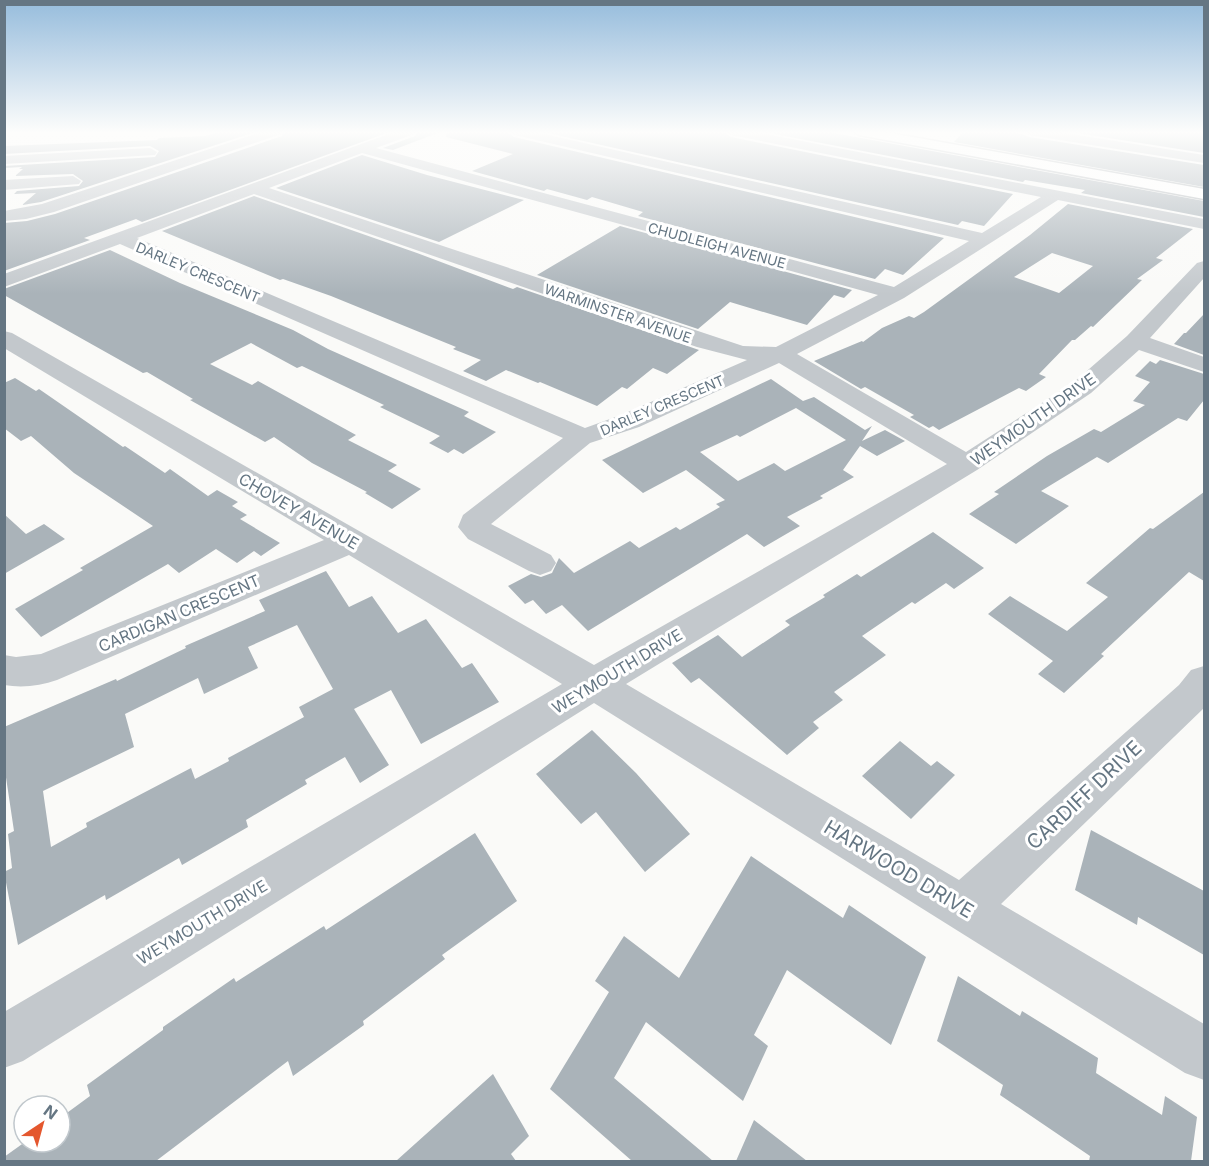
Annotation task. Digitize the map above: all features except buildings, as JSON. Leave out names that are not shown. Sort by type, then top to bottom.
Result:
[{"type":"highway","points":[[1157,185],[1204,194]]},
{"type":"street","points":[[48,208],[69,185]]},
{"type":"street","points":[[4,216],[26,214],[48,208],[115,185]]},
{"type":"street","points":[[4,281],[260,185]]},
{"type":"street","name":"CHUDLEIGH AVENUE","points":[[497,185],[897,294]]},
{"type":"street","points":[[752,185],[985,239]]},
{"type":"street","points":[[1006,185],[1204,224]]},
{"type":"street","name":"WARMINSTER AVENUE","points":[[253,188],[705,342],[742,353],[780,354],[967,464]]},
{"type":"street","name":"DARLEY CRESCENT","points":[[119,237],[582,436],[630,421],[780,354],[897,294],[1055,195]]},
{"type":"street","name":"WEYMOUTH DRIVE","points":[[4,1042],[594,684],[967,464],[1082,388],[1135,341],[1204,267]]},
{"type":"street","name":"CHOVEY AVENUE","points":[[4,338],[594,684]]},
{"type":"street","points":[[1135,341],[1204,365]]},
{"type":"street","points":[[540,563],[479,531],[473,527],[474,522],[582,436]]},
{"type":"street","name":"CARDIGAN CRESCENT","points":[[4,670],[16,672],[44,669],[350,542]]},
{"type":"street","name":"HARWOOD DRIVE","points":[[594,684],[1204,1054]]},
{"type":"street","name":"CARDIFF DRIVE","points":[[963,908],[1200,693]]}]
